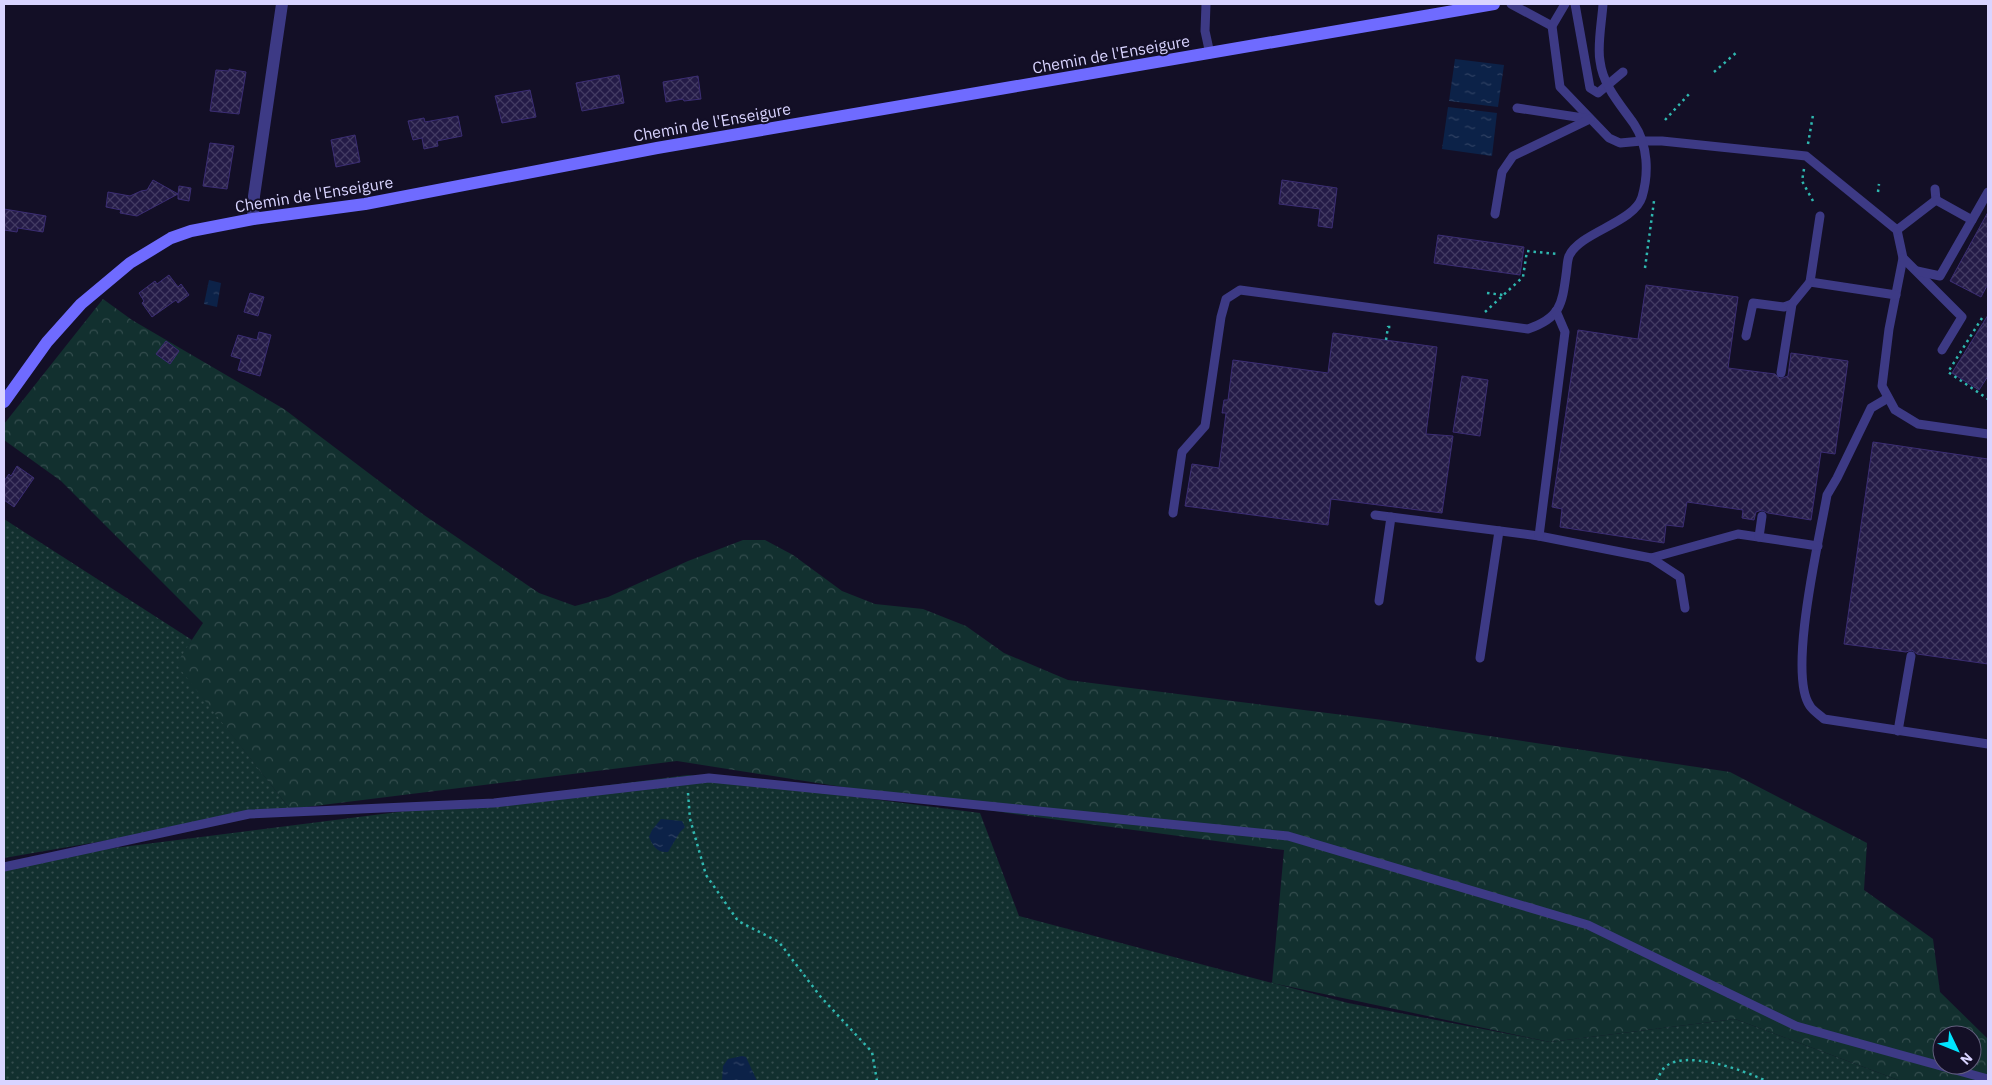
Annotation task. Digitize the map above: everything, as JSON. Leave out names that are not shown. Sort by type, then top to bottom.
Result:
[{"type":"street","points":[[253,219],[254,196],[282,4]]},
{"type":"street","name":"Chemin de l'Enseigure","points":[[4,402],[61,325],[96,290],[130,263],[171,238],[185,233],[253,219],[365,204],[667,146],[1494,4]]},
{"type":"lane","points":[[1206,4],[1205,31],[1210,54]]},
{"type":"lane","points":[[1511,4],[1552,26]]},
{"type":"lane","points":[[1565,4],[1552,26],[1560,87],[1609,138],[1620,143],[1642,141],[1806,156],[1897,230],[1903,258],[1882,386],[1895,410],[1918,424],[1988,434]]},
{"type":"lane","points":[[1575,4],[1590,88],[1598,93],[1623,72]]},
{"type":"lane","points":[[1173,513],[1182,452],[1205,426],[1220,317],[1226,299],[1240,290],[1528,329],[1544,323],[1556,311],[1562,301],[1569,256],[1592,235],[1627,216],[1642,198],[1647,157],[1635,126],[1613,96],[1600,60],[1603,4]]},
{"type":"lane","points":[[1517,108],[1590,118]]},
{"type":"lane","points":[[1495,214],[1502,172],[1513,156],[1590,118]]},
{"type":"lane","points":[[1935,189],[1936,200]]},
{"type":"lane","points":[[1917,271],[1940,276],[1988,192]]},
{"type":"lane","points":[[1897,230],[1936,200]]},
{"type":"lane","points":[[1936,200],[1972,220]]},
{"type":"lane","points":[[1746,336],[1753,302],[1784,307],[1792,304],[1810,282],[1820,216]]},
{"type":"lane","points":[[1903,258],[1962,317],[1942,350]]},
{"type":"lane","points":[[1810,282],[1896,295]]},
{"type":"lane","points":[[1781,373],[1792,304]]},
{"type":"lane","points":[[1539,536],[1565,332],[1556,311]]},
{"type":"lane","points":[[1888,398],[1871,408],[1827,495],[1802,634],[1803,686],[1810,706],[1824,719],[1988,744]]},
{"type":"lane","points":[[1375,515],[1539,536],[1651,558],[1680,577],[1684,608]]},
{"type":"lane","points":[[1759,537],[1762,516]]},
{"type":"lane","points":[[1379,601],[1391,518]]},
{"type":"lane","points":[[1480,658],[1499,532]]},
{"type":"lane","points":[[1651,558],[1738,534],[1818,546]]},
{"type":"lane","points":[[1898,731],[1910,656]]},
{"type":"lane","points":[[4,867],[250,814],[494,803],[709,778],[1288,836],[1588,925],[1796,1026],[1988,1078]]},
{"type":"path","points":[[1714,72],[1737,52]]},
{"type":"path","points":[[1665,120],[1690,93]]},
{"type":"path","points":[[1808,144],[1813,115]]},
{"type":"path","points":[[1804,167],[1802,181],[1814,201]]},
{"type":"path","points":[[1878,192],[1879,184]]},
{"type":"path","points":[[1645,268],[1654,199]]},
{"type":"path","points":[[1480,316],[1522,276],[1527,251],[1557,254]]},
{"type":"path","points":[[1487,293],[1502,295]]},
{"type":"path","points":[[1982,318],[1948,372],[1988,399]]},
{"type":"path","points":[[1386,340],[1388,327],[1392,327]]},
{"type":"path","points":[[687,782],[690,819],[706,875],[738,920],[779,942],[820,996],[872,1052],[877,1081]]},
{"type":"path","points":[[1656,1081],[1665,1066],[1685,1059],[1730,1066],[1766,1081]]},
{"type":"green space","points":[[103,299],[132,320],[284,409],[424,515],[539,593],[575,606],[608,597],[688,561],[743,540],[765,540],[793,555],[842,591],[875,604],[923,609],[966,626],[1004,653],[1068,680],[1383,720],[1730,772],[1867,843],[1864,890],[1933,939],[1940,992],[1974,1025],[1932,1025],[1932,1075],[1982,1075],[1982,1033],[1988,1039],[1988,1081],[1901,1081],[1735,1019],[1550,1042],[1272,983],[1284,850],[1014,814],[677,761],[290,809],[176,664],[203,623],[61,481],[4,440],[4,424]]},
{"type":"green space","points":[[4,519],[192,640],[177,664],[290,809],[4,858]]},
{"type":"green space","points":[[688,775],[980,813],[1019,916],[1348,1003],[1550,1042],[1735,1019],[1901,1081],[4,1081],[4,864],[12,861]]},
{"type":"water","points":[[1455,59],[1504,65],[1498,107],[1449,101]]},
{"type":"water","points":[[1448,107],[1497,113],[1492,156],[1442,149]]},
{"type":"water","points":[[209,280],[221,283],[217,307],[204,304]]},
{"type":"water","points":[[661,819],[682,821],[685,827],[668,852],[656,848],[649,837]]},
{"type":"water","points":[[746,1057],[757,1081],[722,1081],[723,1066],[728,1059]]},
{"type":"building","points":[[229,69],[246,72],[239,114],[210,111],[216,70],[229,71]]},
{"type":"building","points":[[619,75],[624,103],[582,111],[576,83]]},
{"type":"building","points":[[698,76],[701,99],[684,101],[683,99],[666,102],[663,82]]},
{"type":"building","points":[[530,90],[536,117],[502,123],[495,96]]},
{"type":"building","points":[[458,116],[462,136],[437,141],[438,146],[424,149],[422,138],[413,140],[408,121],[424,118],[425,122]]},
{"type":"building","points":[[355,135],[360,162],[336,167],[331,140]]},
{"type":"building","points":[[210,143],[234,146],[227,189],[203,186]]},
{"type":"building","points":[[153,180],[178,194],[137,216],[120,213],[121,210],[106,207],[108,192],[130,196],[147,190]]},
{"type":"building","points":[[1282,180],[1337,188],[1332,228],[1318,226],[1320,209],[1279,204]]},
{"type":"building","points":[[179,186],[191,188],[189,201],[178,199]]},
{"type":"building","points":[[4,209],[46,216],[43,232],[18,228],[17,232],[4,230]]},
{"type":"building","points":[[1988,212],[1988,284],[1981,297],[1950,281]]},
{"type":"building","points":[[1438,235],[1524,247],[1520,275],[1434,263]]},
{"type":"building","points":[[169,275],[178,287],[181,284],[189,295],[178,303],[176,300],[152,317],[142,303],[144,301],[139,293],[155,281],[157,284]]},
{"type":"building","points":[[1646,285],[1738,297],[1728,368],[1775,374],[1780,379],[1788,376],[1791,353],[1848,361],[1835,454],[1821,452],[1811,520],[1768,513],[1762,510],[1756,512],[1754,520],[1742,518],[1743,510],[1687,502],[1683,527],[1666,525],[1664,543],[1560,527],[1562,509],[1552,507],[1578,330],[1638,339]]},
{"type":"building","points":[[250,293],[264,297],[258,316],[244,312]]},
{"type":"building","points":[[1988,315],[1988,376],[1979,390],[1952,373]]},
{"type":"building","points":[[259,332],[271,335],[260,376],[238,370],[241,359],[231,356],[238,335],[257,340]]},
{"type":"building","points":[[1333,333],[1437,347],[1426,434],[1453,436],[1442,513],[1331,499],[1328,525],[1185,506],[1192,464],[1219,468],[1226,413],[1222,413],[1224,400],[1228,400],[1233,360],[1328,373]]},
{"type":"building","points":[[166,341],[179,351],[170,364],[156,354]]},
{"type":"building","points":[[1462,376],[1488,380],[1480,436],[1453,432]]},
{"type":"building","points":[[1873,442],[1988,459],[1988,664],[1917,654],[1912,650],[1906,652],[1844,644]]},
{"type":"building","points":[[17,466],[34,478],[14,507],[4,500],[4,481],[9,474],[11,476]]}]
